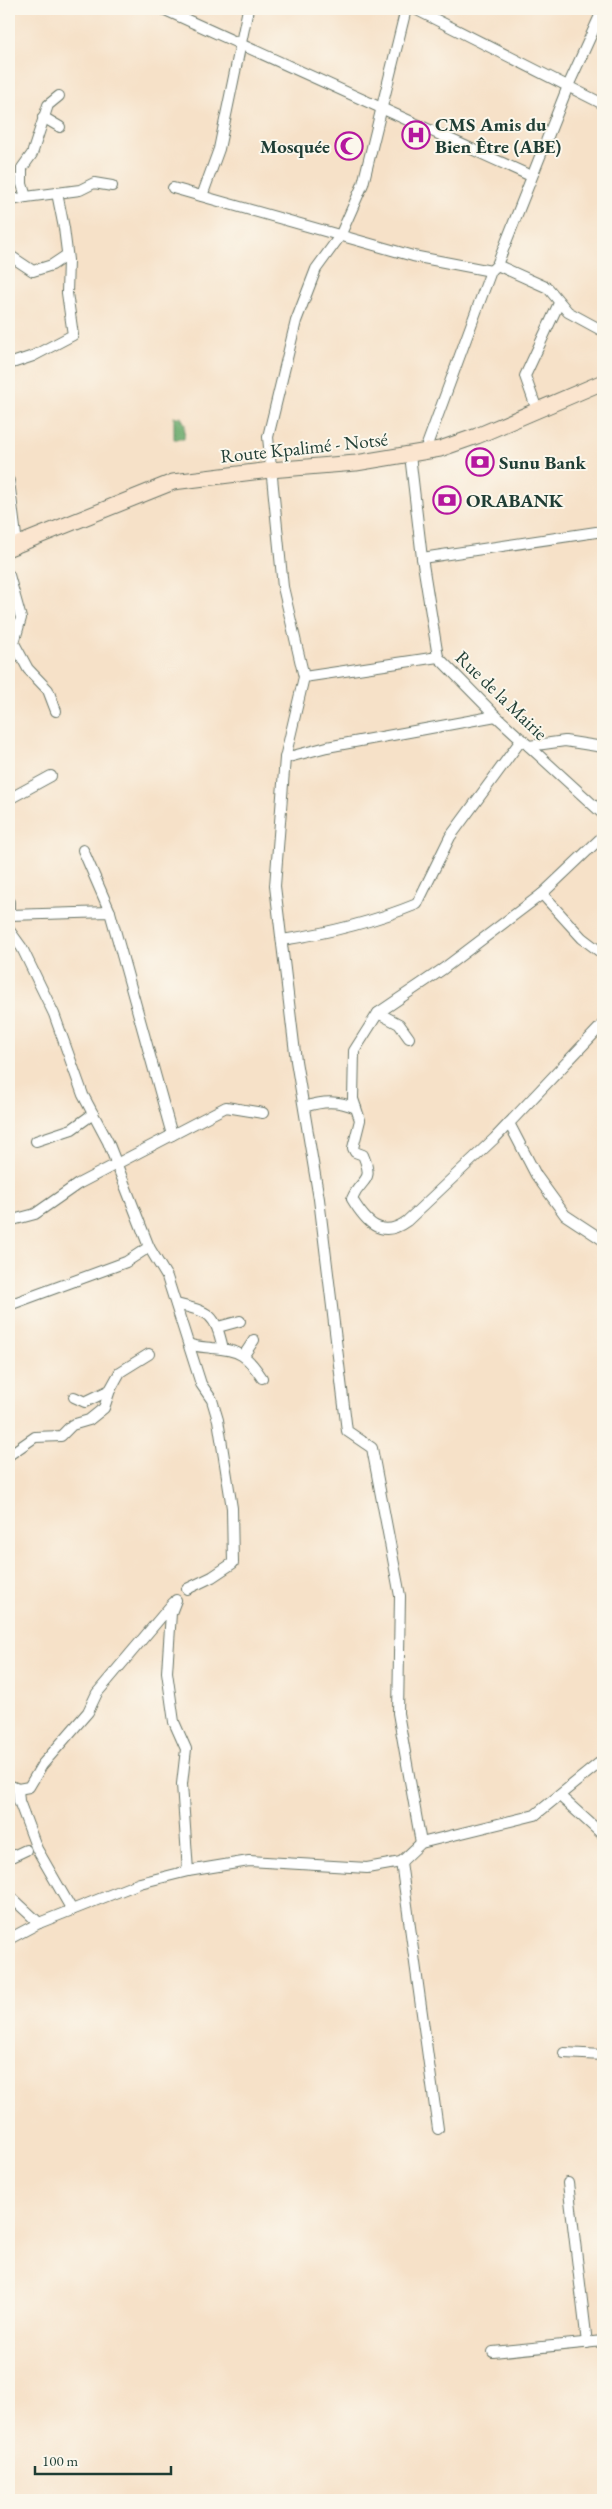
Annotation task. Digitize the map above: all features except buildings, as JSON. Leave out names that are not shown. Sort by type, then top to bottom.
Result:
[{"type":"main road","name":"Route Kpalimé - Notsé","points":[[13,546],[173,482],[270,470],[356,463],[417,454],[477,436],[603,382]]},
{"type":"street","points":[[163,9],[531,176]]},
{"type":"street","points":[[202,196],[219,149],[239,44],[248,9]]},
{"type":"street","points":[[406,9],[380,106],[363,184],[340,236],[316,269],[296,321],[268,437],[283,587],[304,677],[285,758],[275,886],[296,1061],[320,1208],[347,1431],[372,1448],[400,1596],[398,1713],[421,1843]]},
{"type":"street","points":[[415,9],[603,104]]},
{"type":"street","points":[[417,454],[568,86],[603,9]]},
{"type":"street","points":[[26,196],[22,184],[22,168],[32,154],[48,105],[59,96]]},
{"type":"street","points":[[43,117],[60,127]]},
{"type":"street","points":[[9,201],[26,196],[80,190],[94,183],[112,186]]},
{"type":"street","points":[[173,188],[413,256],[494,268],[548,288],[568,312],[603,331]]},
{"type":"street","points":[[9,364],[33,356],[73,335],[67,294],[67,255],[58,193]]},
{"type":"street","points":[[9,255],[33,271],[52,265],[67,255]]},
{"type":"street","points":[[537,410],[525,376],[558,302]]},
{"type":"street","name":"Rue de la Mairie","points":[[417,454],[422,558],[438,657],[496,716],[603,814]]},
{"type":"street","points":[[9,482],[13,546]]},
{"type":"street","points":[[422,558],[603,532]]},
{"type":"street","points":[[9,575],[21,618],[14,643],[28,669],[48,690],[56,711]]},
{"type":"street","points":[[304,677],[438,657]]},
{"type":"street","points":[[285,758],[327,747],[496,716]]},
{"type":"street","points":[[282,940],[321,934],[378,920],[417,904],[450,837],[526,742],[565,741],[603,747]]},
{"type":"street","points":[[9,799],[51,776]]},
{"type":"street","points":[[603,836],[542,894],[443,969],[378,1014],[354,1051],[353,1100],[360,1120],[353,1148],[355,1152],[363,1155],[368,1174],[367,1180],[356,1191],[352,1199],[368,1220],[375,1226],[391,1230],[397,1228],[416,1214],[426,1201],[509,1123],[603,1024]]},
{"type":"street","points":[[84,850],[110,912],[172,1135]]},
{"type":"street","points":[[542,894],[582,938],[603,954]]},
{"type":"street","points":[[9,902],[9,909]]},
{"type":"street","points":[[9,915],[110,912]]},
{"type":"street","points":[[9,930],[22,948],[54,1014],[83,1095],[116,1164],[149,1247],[167,1277],[201,1384],[212,1400],[218,1420],[232,1508],[233,1563],[212,1577],[187,1589]]},
{"type":"street","points":[[378,1014],[399,1024],[409,1038]]},
{"type":"street","points":[[304,1107],[322,1102],[340,1102],[356,1108]]},
{"type":"street","points":[[10,1221],[35,1214],[78,1184],[226,1107],[263,1112]]},
{"type":"street","points":[[36,1141],[72,1129],[93,1114]]},
{"type":"street","points":[[509,1123],[536,1175],[565,1215],[603,1240]]},
{"type":"street","points":[[9,1306],[126,1262],[149,1247]]},
{"type":"street","points":[[176,1304],[205,1311],[218,1327],[223,1349]]},
{"type":"street","points":[[218,1327],[240,1321]]},
{"type":"street","points":[[244,1355],[254,1340]]},
{"type":"street","points":[[189,1344],[223,1349],[244,1355],[250,1360],[262,1378]]},
{"type":"street","points":[[9,1455],[35,1437],[61,1436],[72,1424],[89,1420],[104,1408],[110,1390],[120,1372],[149,1354]]},
{"type":"street","points":[[74,1398],[85,1402],[110,1390]]},
{"type":"street","points":[[72,1910],[37,1849],[13,1788],[29,1787],[42,1765],[72,1728],[88,1712],[97,1692],[176,1600],[171,1614],[167,1672],[174,1722],[186,1749],[182,1784],[188,1871]]},
{"type":"street","points":[[9,1939],[39,1923],[140,1883],[188,1871],[249,1861],[367,1868],[401,1862],[421,1843],[523,1820],[534,1815],[603,1760]]},
{"type":"street","points":[[560,1796],[603,1835]]},
{"type":"street","points":[[9,1858],[26,1850]]},
{"type":"street","points":[[401,1862],[438,2129]]},
{"type":"street","points":[[9,1895],[39,1923]]},
{"type":"street","points":[[564,2053],[603,2055]]},
{"type":"street","points":[[568,2183],[587,2343]]},
{"type":"street","points":[[493,2352],[603,2341]]},
{"type":"green space","points":[[174,417],[181,417],[185,424],[184,439],[174,439]]},
{"type":"place","name":"CMS Amis du Bien Être (ABE)","points":[[416,135]]},
{"type":"place","name":"Mosquée","points":[[349,146]]},
{"type":"place","name":"Sunu Bank","points":[[480,462]]},
{"type":"place","name":"ORABANK","points":[[447,500]]}]
